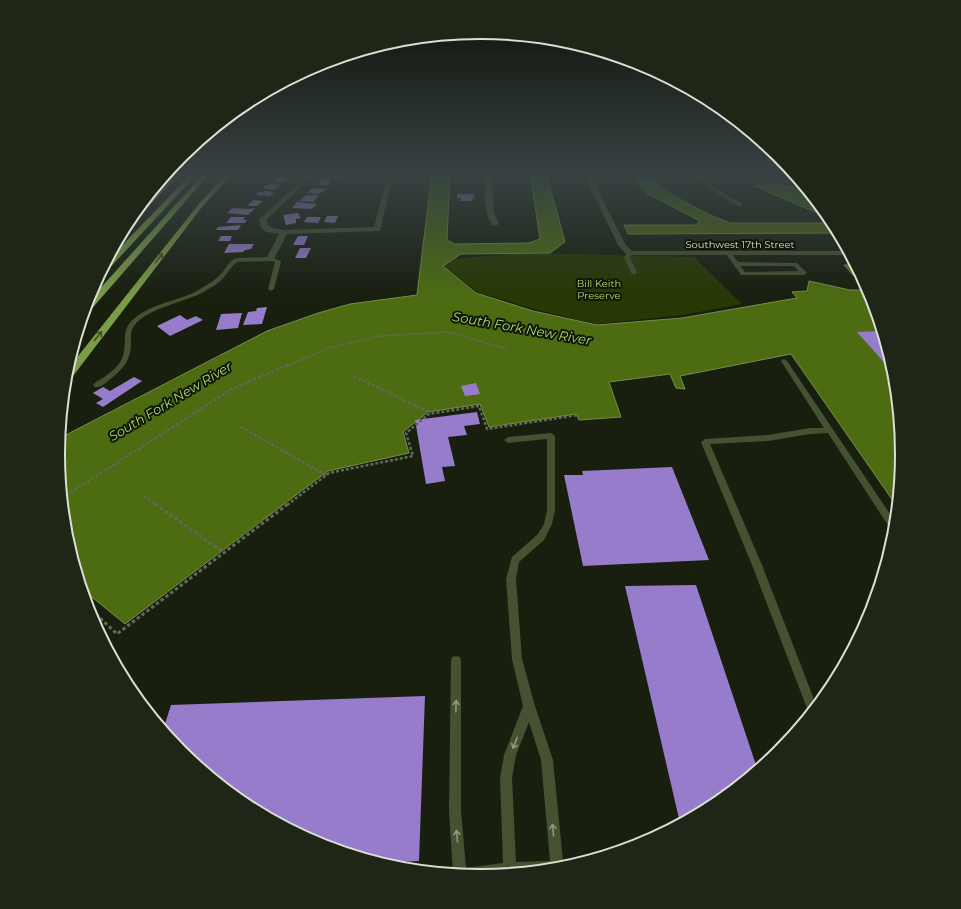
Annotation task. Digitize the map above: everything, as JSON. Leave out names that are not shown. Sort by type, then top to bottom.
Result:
[{"type":"highway","points":[[134,226],[145,214]]},
{"type":"highway","points":[[115,258],[156,214]]},
{"type":"highway","points":[[96,298],[169,214]]},
{"type":"highway","points":[[74,367],[193,214]]},
{"type":"street","points":[[268,214],[263,219],[264,226],[270,230],[284,232],[377,229],[381,214]]},
{"type":"street","points":[[491,214],[495,224]]},
{"type":"street","points":[[607,214],[622,246],[630,253]]},
{"type":"street","points":[[237,260],[270,259],[284,232]]},
{"type":"street","name":"Southwest 17th Street","points":[[630,253],[843,253]]},
{"type":"lane","points":[[630,253],[627,257],[634,272]]},
{"type":"lane","points":[[729,254],[736,264],[743,274],[804,274],[796,264],[736,264]]},
{"type":"lane","points":[[270,259],[278,261],[271,289]]},
{"type":"lane","points":[[98,385],[116,371],[127,359],[128,330],[135,321],[193,295],[220,278],[232,262],[237,260]]},
{"type":"lane","points":[[784,361],[890,521]]},
{"type":"lane","points":[[811,706],[756,565],[705,442],[768,438],[810,431],[830,430]]},
{"type":"lane","points":[[508,440],[551,436],[551,510],[548,524],[541,538],[515,560],[511,579],[518,659],[529,706],[546,760],[559,862]]},
{"type":"lane","points":[[456,661],[455,811],[460,869]]},
{"type":"lane","points":[[510,868],[506,778],[510,755],[529,706]]},
{"type":"lane","points":[[501,869],[516,868]]},
{"type":"path","points":[[67,495],[232,389],[328,348],[380,336],[448,332],[507,349]]},
{"type":"path","points":[[354,376],[432,413]]},
{"type":"path","points":[[98,616],[117,634],[329,473],[413,456],[406,433],[432,413],[479,406],[487,430],[579,415]]},
{"type":"path","points":[[241,427],[326,475]]},
{"type":"path","points":[[144,496],[223,552]]},
{"type":"green space","name":"Bill Keith Preserve","points":[[522,253],[694,257],[742,304],[683,315],[596,324],[533,309],[477,292],[443,265],[455,259]]},
{"type":"water","name":"South Fork New River","points":[[427,214],[448,214],[447,240],[455,244],[529,243],[540,239],[536,214],[558,214],[565,242],[550,253],[461,254],[443,266],[476,293],[533,311],[597,325],[682,318],[797,298],[792,292],[807,291],[809,281],[850,290],[862,290],[878,335],[862,336],[886,362],[888,373],[895,427],[896,454],[893,501],[791,354],[680,376],[685,389],[676,388],[670,374],[609,382],[621,417],[579,420],[576,414],[489,427],[480,404],[428,412],[403,432],[409,453],[328,471],[125,624],[90,595],[79,562],[73,536],[66,482],[66,435],[267,331],[318,313],[350,304],[417,295]]},
{"type":"water","points":[[687,214],[710,214],[731,223],[825,223],[831,233],[628,234],[624,225],[695,225],[699,223],[698,220]]},
{"type":"water","points":[[844,265],[850,265],[856,279]]},
{"type":"building","points":[[299,214],[301,218],[296,219],[296,223],[286,225],[283,215]]},
{"type":"building","points":[[327,216],[338,216],[335,223],[324,222]]},
{"type":"building","points":[[231,217],[245,217],[243,220],[247,220],[245,223],[226,223]]},
{"type":"building","points":[[307,217],[321,217],[318,223],[304,222]]},
{"type":"building","points":[[241,225],[238,230],[216,230],[218,227]]},
{"type":"building","points":[[221,236],[232,236],[230,241],[218,241]]},
{"type":"building","points":[[298,236],[308,236],[304,245],[293,245]]},
{"type":"building","points":[[229,244],[254,244],[251,249],[243,252],[224,253]]},
{"type":"building","points":[[300,248],[311,248],[306,258],[295,258]]},
{"type":"building","points":[[267,307],[262,324],[243,325],[248,312],[256,311],[257,308]]},
{"type":"building","points":[[242,313],[238,328],[216,330],[221,314]]},
{"type":"building","points":[[180,315],[187,320],[196,316],[203,320],[170,336],[157,326]]},
{"type":"building","points":[[877,331],[886,365],[857,332]]},
{"type":"building","points":[[134,377],[142,381],[103,407],[96,403],[103,399],[93,393],[103,387],[110,391]]},
{"type":"building","points":[[476,383],[480,394],[465,396],[461,386]]},
{"type":"building","points":[[477,412],[480,424],[464,426],[467,435],[448,437],[455,466],[442,467],[445,481],[426,484],[415,420]]},
{"type":"building","points":[[672,467],[709,560],[583,566],[564,475],[583,475],[582,471]]},
{"type":"building","points":[[696,585],[756,765],[711,800],[679,819],[625,586]]},
{"type":"building","points":[[425,696],[419,861],[399,862],[347,848],[297,827],[250,800],[207,767],[168,728],[165,724],[171,705]]}]
